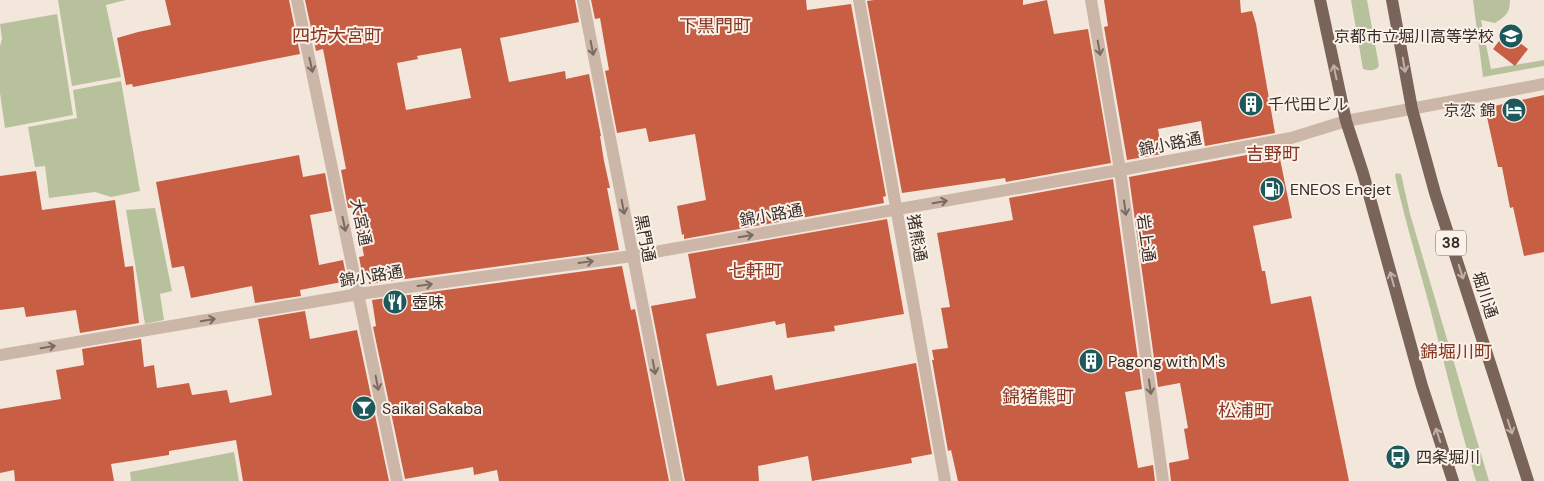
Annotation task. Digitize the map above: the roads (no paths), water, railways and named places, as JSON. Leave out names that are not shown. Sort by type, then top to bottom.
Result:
[{"type":"main road","points":[[1320,0],[1346,122],[1363,173],[1422,386],[1453,481]]},
{"type":"main road","name":"堀川通","points":[[1392,0],[1412,109],[1435,193],[1528,481]]},
{"type":"street","name":"大宮通","points":[[297,0],[397,481]]},
{"type":"street","name":"黒門通","points":[[583,0],[677,481]]},
{"type":"street","name":"猪熊通","points":[[859,0],[945,481]]},
{"type":"street","name":"岩上通","points":[[1091,0],[1120,170],[1163,481]]},
{"type":"street","name":"錦小路通","points":[[0,355],[359,294],[632,256],[896,210],[1291,138],[1346,122],[1544,84]]},
{"type":"place","name":"京都市立堀川高等学校","points":[[1511,36]]},
{"type":"place","name":"千代田ビル","points":[[1251,104]]},
{"type":"place","name":"京恋 錦","points":[[1514,110]]},
{"type":"place","name":"ENEOS Enejet","points":[[1272,189]]},
{"type":"place","name":"壺味","points":[[395,302]]},
{"type":"place","name":"Pagong with M's","points":[[1091,361]]},
{"type":"place","name":"Saikai Sakaba","points":[[364,408]]},
{"type":"place","name":"四条堀川","points":[[1398,457]]},
{"type":"district","name":"下黒門町","points":[[715,26]]},
{"type":"district","name":"四坊大宮町","points":[[337,36]]},
{"type":"district","name":"吉野町","points":[[1273,154]]},
{"type":"district","name":"七軒町","points":[[755,271]]},
{"type":"district","name":"錦堀川町","points":[[1456,352]]},
{"type":"district","name":"錦猪熊町","points":[[1038,397]]},
{"type":"district","name":"松浦町","points":[[1245,411]]}]
